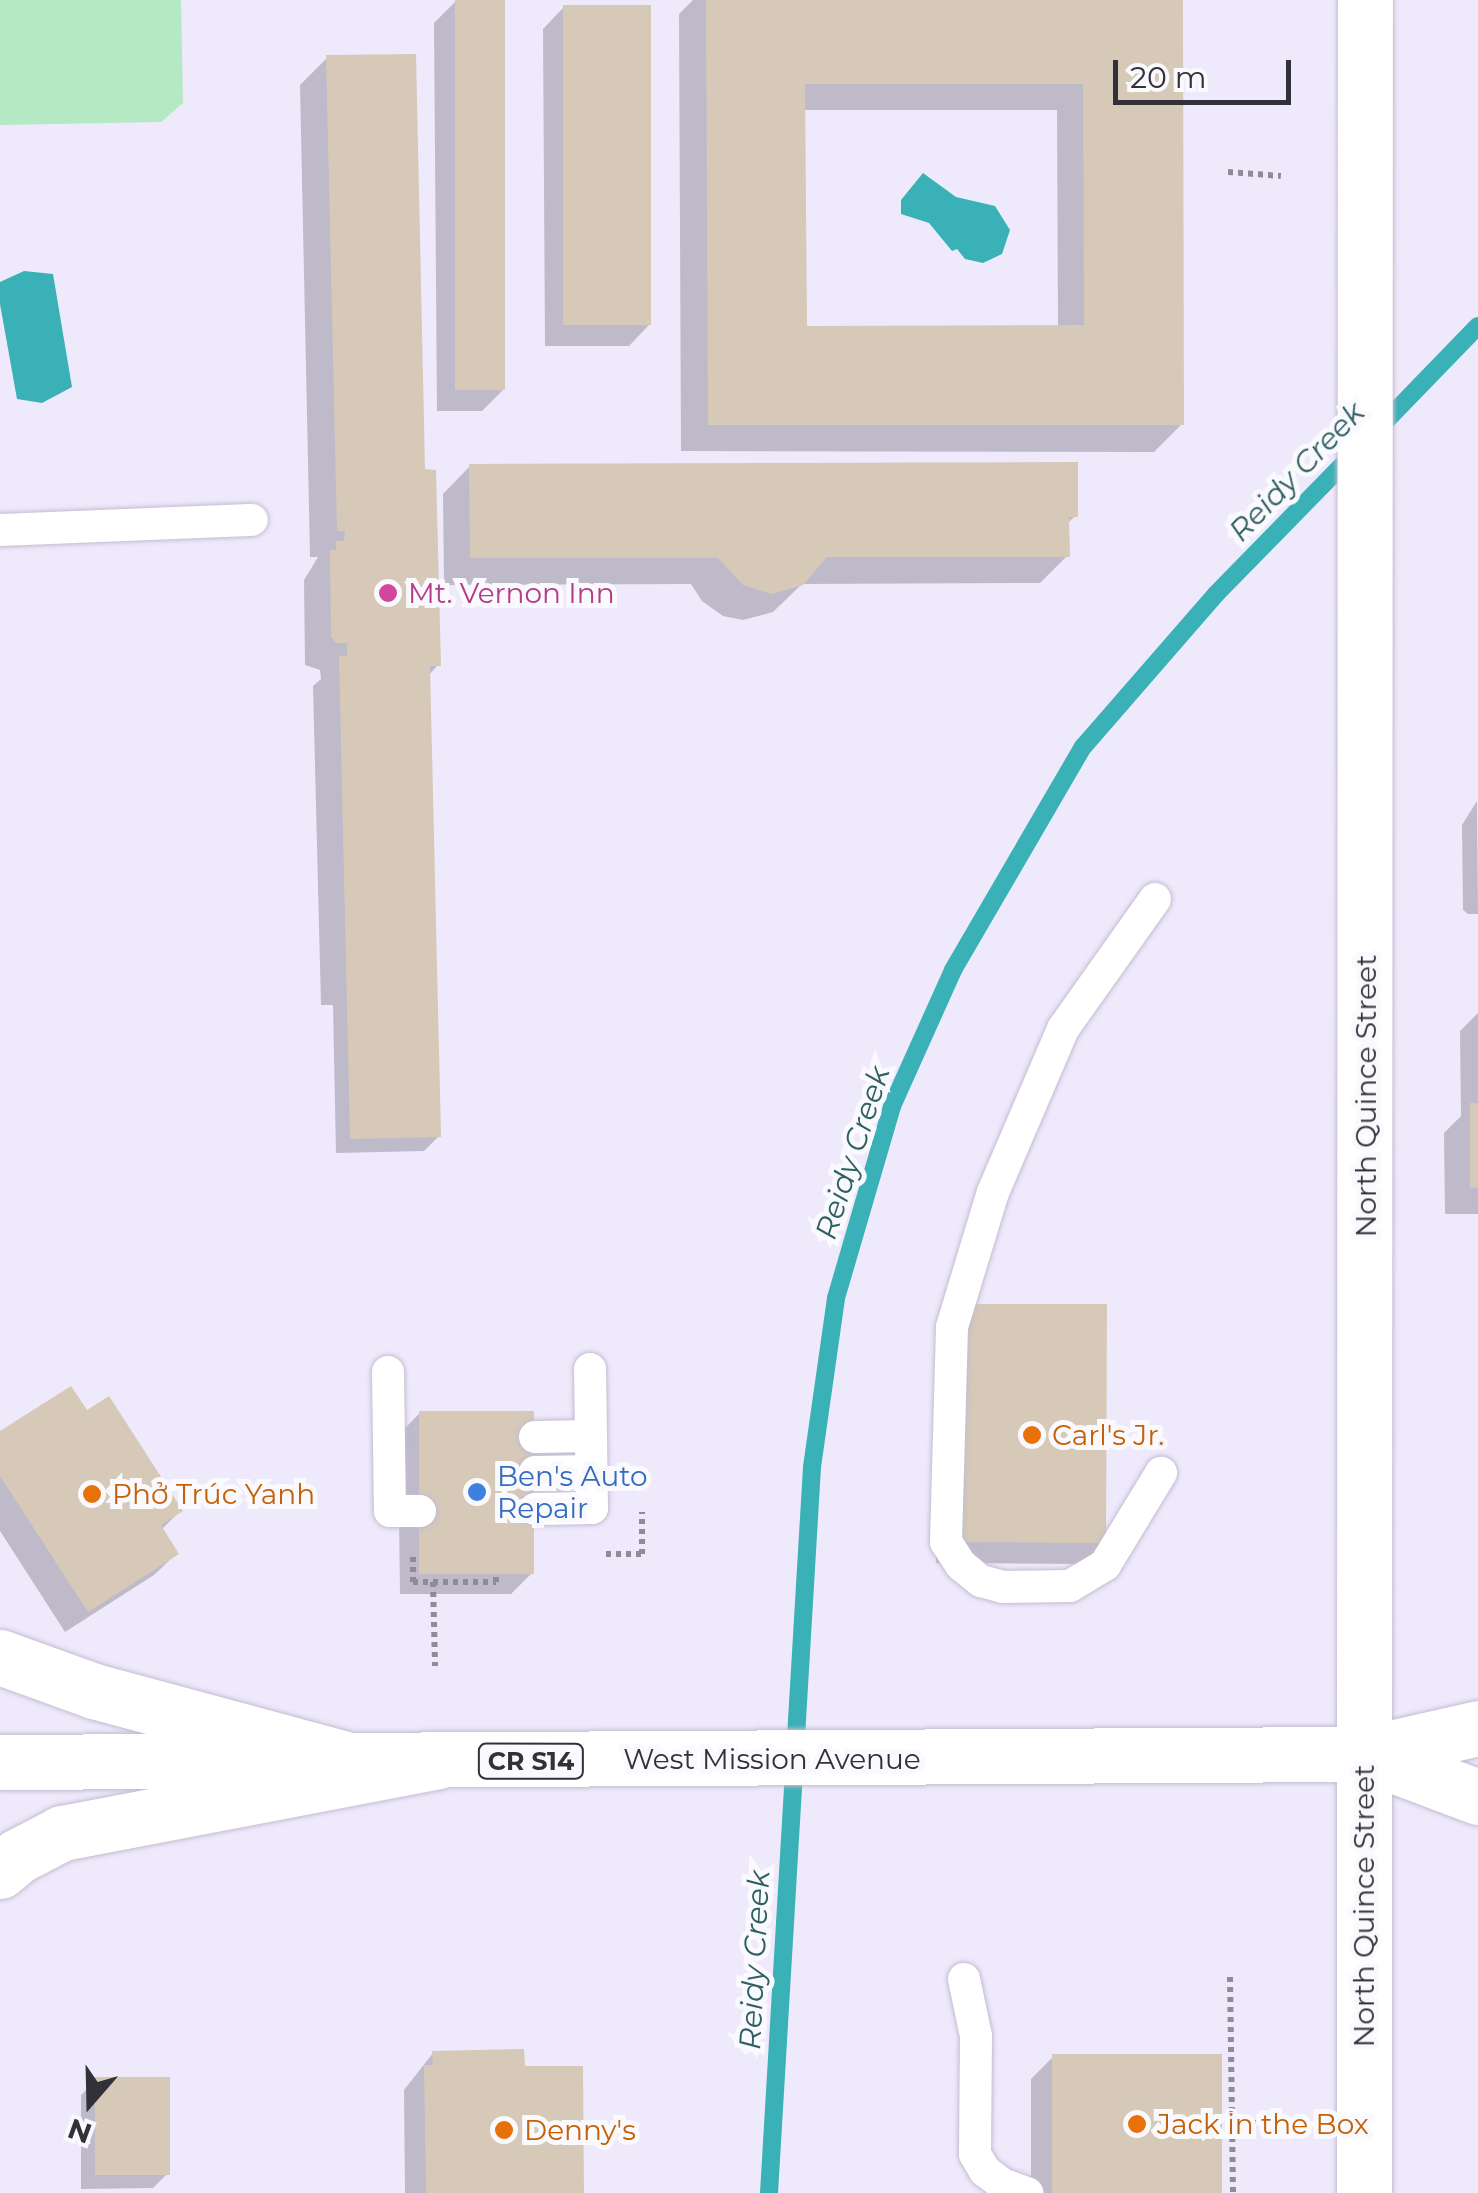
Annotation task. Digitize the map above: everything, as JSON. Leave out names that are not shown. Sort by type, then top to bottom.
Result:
[{"type":"main road","name":"North Quince Street","points":[[1364,2193],[1368,526],[1365,0]]},
{"type":"main road","points":[[0,1658],[94,1691],[356,1762]]},
{"type":"main road","name":"West Mission Avenue","points":[[0,1762],[1364,1754],[1478,1728]]},
{"type":"main road","name":"West Mission Avenue","points":[[1364,1754],[1478,1797]]},
{"type":"main road","points":[[0,1871],[18,1856],[62,1833],[438,1761]]},
{"type":"lane","points":[[0,530],[252,520]]},
{"type":"lane","points":[[1155,899],[1064,1029],[994,1192],[952,1327],[946,1542],[961,1565],[981,1580],[1003,1586],[1070,1586],[1106,1565],[1161,1473]]},
{"type":"lane","points":[[535,1510],[592,1508],[590,1369]]},
{"type":"lane","points":[[388,1372],[404,1439],[404,1474],[390,1511],[416,1511]]},
{"type":"lane","points":[[535,1437],[591,1436]]},
{"type":"lane","points":[[535,1472],[591,1471]]},
{"type":"lane","points":[[964,1979],[976,2036],[975,2154],[984,2171],[1002,2184],[1027,2193]]},
{"type":"path","points":[[1228,172],[1282,176]]},
{"type":"path","points":[[416,1511],[413,1582],[496,1582],[496,1574]]},
{"type":"path","points":[[434,1582],[435,1666]]},
{"type":"path","points":[[1230,1977],[1232,2193]]},
{"type":"path","points":[[1231,2123],[1303,2123]]},
{"type":"green space","points":[[0,0],[181,0],[183,103],[161,122],[0,125]]},
{"type":"water","points":[[923,173],[956,197],[995,206],[1010,230],[1002,254],[983,263],[965,259],[957,249],[952,251],[929,223],[901,214],[901,200]]},
{"type":"water","points":[[24,271],[53,274],[72,387],[42,403],[17,399],[0,304],[0,282]]},
{"type":"building","points":[[455,0],[505,0],[505,390],[455,390]]},
{"type":"building","points":[[706,0],[1183,0],[1184,425],[708,425]],"holes":[[[805,84],[1083,84],[1084,325],[807,326]]]},
{"type":"building","points":[[563,5],[651,5],[651,325],[563,325]]},
{"type":"building","points":[[416,54],[425,469],[436,470],[441,666],[430,666],[441,1137],[350,1139],[339,656],[347,656],[347,643],[336,643],[331,637],[330,550],[336,550],[336,541],[344,541],[345,531],[337,531],[326,55]]},
{"type":"building","points":[[1078,462],[1078,517],[1069,517],[1070,557],[827,557],[803,585],[772,594],[743,585],[718,558],[470,558],[469,464]]},
{"type":"building","points":[[1470,1103],[1478,1103],[1478,1188],[1470,1188]]},
{"type":"building","name":"Carl's Jr.","points":[[971,1304],[1107,1304],[1106,1543],[957,1542],[957,1327],[971,1327]]},
{"type":"building","name":"Phở Trúc Yanh","points":[[71,1386],[87,1410],[109,1396],[183,1511],[161,1525],[179,1554],[88,1612],[0,1476],[0,1431]]},
{"type":"building","name":"Ben's Auto Repair","points":[[419,1411],[534,1411],[534,1574],[419,1574]]},
{"type":"building","name":"Denny's","points":[[524,2049],[525,2066],[583,2066],[584,2193],[426,2193],[424,2065],[433,2065],[432,2051]]},
{"type":"building","name":"Jack in the Box","points":[[1052,2054],[1222,2054],[1222,2193],[1052,2193]]},
{"type":"building","points":[[95,2077],[170,2077],[170,2175],[95,2175]]},
{"type":"waterway","name":"Reidy Creek","points":[[1379,428],[1478,326]]},
{"type":"waterway","name":"Reidy Creek","points":[[769,2193],[812,1467],[836,1298],[892,1106],[953,970],[1083,747],[1216,594],[1354,453]]},
{"type":"place","name":"Mt. Vernon Inn","points":[[388,593]]},
{"type":"place","name":"Carl's Jr.","points":[[1032,1435]]},
{"type":"place","name":"Ben's Auto Repair","points":[[477,1492]]},
{"type":"place","name":"Phở Trúc Yanh","points":[[92,1494]]},
{"type":"place","name":"Jack in the Box","points":[[1137,2124]]},
{"type":"place","name":"Denny's","points":[[504,2130]]}]
